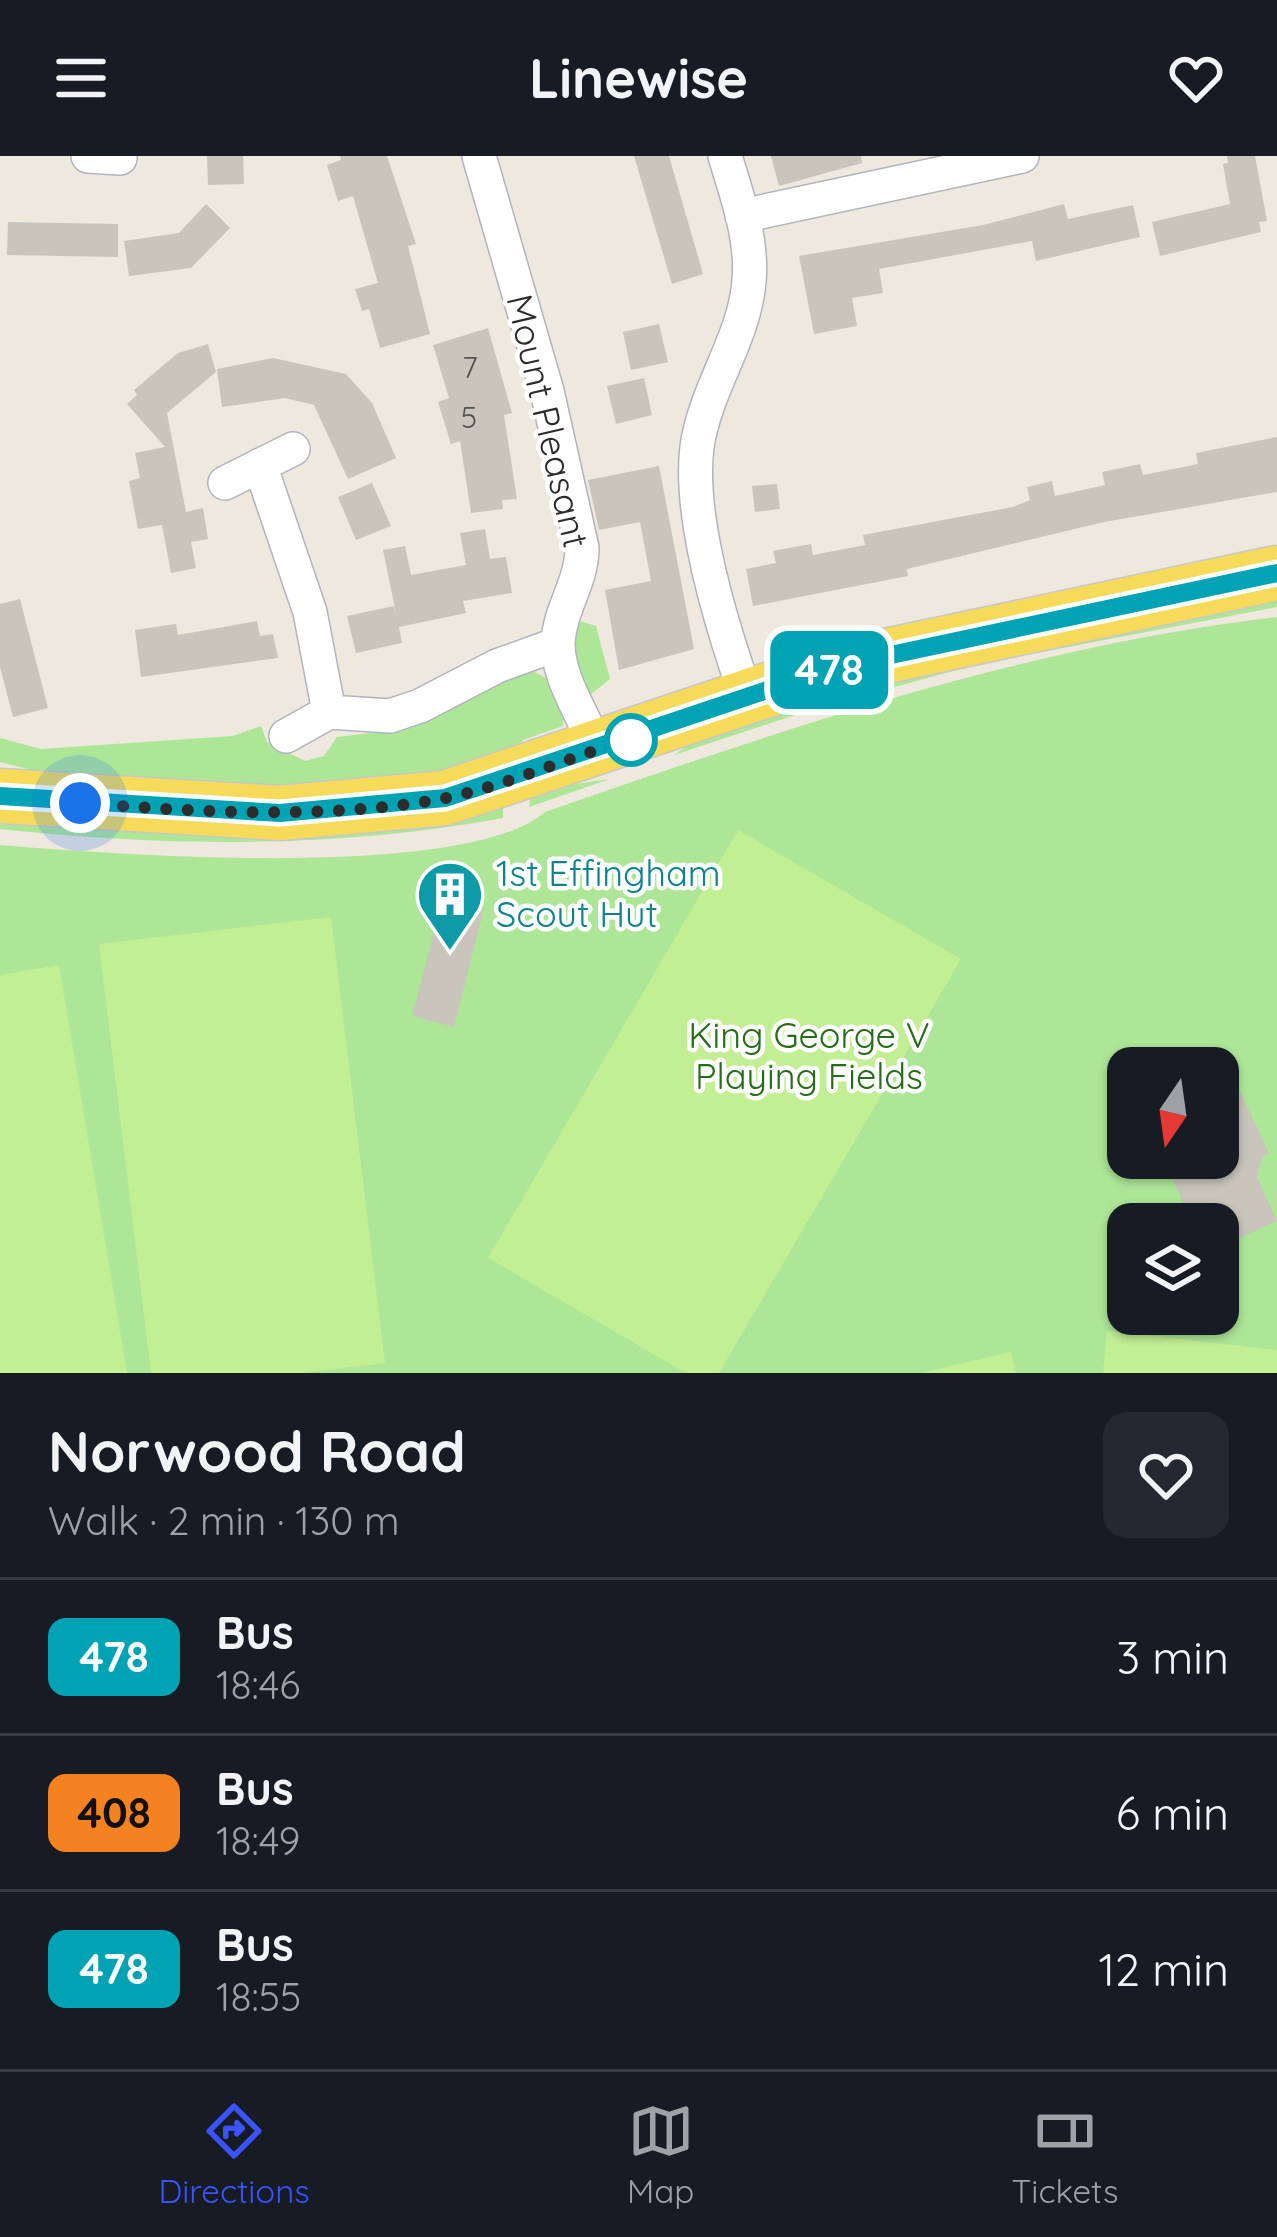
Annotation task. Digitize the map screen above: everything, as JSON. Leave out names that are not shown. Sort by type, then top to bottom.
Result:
[{"type":"main road","points":[[0,796],[280,813],[445,798],[917,646],[1277,573]]},
{"type":"street","name":"Mount Pleasant","points":[[478,156],[548,391],[582,548],[582,569],[558,644]]},
{"type":"street","points":[[725,156],[742,216],[749,283],[705,403],[696,452],[700,514],[747,698]]},
{"type":"street","points":[[742,216],[1022,156]]},
{"type":"street","points":[[225,483],[293,448]]},
{"type":"street","points":[[260,465],[310,612],[329,712]]},
{"type":"street","points":[[286,736],[329,712],[390,716],[558,644],[562,672],[597,751]]},
{"type":"green space","points":[[1277,599],[1277,607],[979,664],[858,697],[853,679]]},
{"type":"green space","name":"King George V Playing Fields","points":[[1277,617],[1277,1373],[0,1373],[0,845],[284,858],[441,848],[503,834],[545,812],[815,722],[1090,648]]},
{"type":"green space","points":[[580,621],[596,626],[610,679],[590,695],[582,687],[567,636]]},
{"type":"green space","points":[[526,670],[545,677],[557,690],[563,726],[523,740],[503,764],[292,792],[47,774],[0,762],[0,738],[41,749],[233,736],[261,726],[267,742],[305,761],[324,756],[337,737],[411,728]]},
{"type":"green space","points":[[836,684],[841,700],[674,755],[714,728]]},
{"type":"green space","points":[[610,779],[529,807],[531,795],[540,789]]},
{"type":"green space","points":[[503,804],[503,818],[314,840],[189,842],[0,829],[0,811]]},
{"type":"green space","points":[[738,830],[961,959],[719,1373],[686,1373],[488,1258]]},
{"type":"green space","points":[[331,917],[385,1363],[302,1373],[151,1373],[99,944]]},
{"type":"green space","points":[[59,965],[127,1373],[0,1373],[0,975]]},
{"type":"green space","points":[[1107,1331],[1107,1335],[1277,1350],[1277,1373],[1103,1373]]},
{"type":"green space","points":[[1011,1352],[1016,1373],[921,1373]]},
{"type":"building","points":[[207,156],[243,156],[244,184],[208,185]]},
{"type":"building","points":[[340,156],[387,156],[416,244],[408,246],[430,334],[380,348],[369,309],[362,311],[355,289],[378,283],[353,196],[338,201],[327,165],[341,160]]},
{"type":"building","points":[[634,156],[669,156],[703,274],[672,284]]},
{"type":"building","points":[[771,156],[861,156],[862,163],[779,186]]},
{"type":"building","points":[[1227,156],[1255,156],[1267,221],[1259,222],[1261,232],[1160,256],[1152,222],[1230,204],[1223,164],[1228,163]]},
{"type":"building","points":[[206,204],[230,228],[191,268],[129,276],[124,241],[179,233]]},
{"type":"building","points":[[1064,204],[1068,219],[1133,205],[1140,237],[1036,261],[1032,241],[879,269],[883,293],[852,298],[857,326],[814,334],[799,256],[983,225]]},
{"type":"building","points":[[8,222],[118,224],[118,257],[7,255]]},
{"type":"building","points":[[659,324],[668,362],[631,370],[623,332]]},
{"type":"building","points":[[488,328],[512,413],[504,415],[517,499],[502,500],[503,509],[471,513],[460,441],[451,444],[438,402],[449,398],[433,345]]},
{"type":"building","points":[[208,344],[216,372],[167,413],[186,512],[203,508],[208,539],[191,542],[196,568],[171,573],[162,525],[138,529],[129,481],[140,478],[135,453],[165,447],[127,404],[137,395],[134,390],[178,353]]},
{"type":"building","points":[[273,358],[346,374],[372,403],[396,458],[348,479],[314,405],[285,398],[222,407],[217,369]]},
{"type":"building","points":[[644,378],[652,415],[616,424],[607,386]]},
{"type":"building","points":[[1277,437],[1277,492],[1104,522],[907,569],[908,576],[753,606],[746,569],[776,563],[773,551],[811,544],[813,555],[865,545],[863,535],[1013,507],[1030,500],[1027,487],[1052,481],[1055,496],[1105,485],[1102,472],[1140,464],[1143,475],[1198,464],[1196,453]]},
{"type":"building","points":[[659,466],[694,649],[619,670],[605,590],[651,581],[640,522],[599,530],[588,480]]},
{"type":"building","points":[[372,483],[391,526],[356,540],[338,497]]},
{"type":"building","points":[[777,484],[780,509],[755,512],[752,486]]},
{"type":"building","points":[[485,529],[490,559],[506,557],[512,593],[463,601],[466,613],[399,627],[402,643],[356,653],[347,616],[394,606],[397,618],[383,550],[405,546],[411,575],[466,565],[460,533]]},
{"type":"building","points":[[20,599],[48,708],[13,717],[0,667],[0,604]]},
{"type":"building","points":[[257,621],[260,636],[273,634],[278,658],[141,677],[135,630],[176,624],[178,635]]},
{"type":"building","name":"1st Effingham Scout Hut","points":[[443,897],[484,908],[454,1027],[412,1016]]},
{"type":"building","points":[[1239,1089],[1269,1153],[1262,1157],[1257,1177],[1277,1221],[1239,1238],[1239,1203],[1183,1203],[1173,1179],[1239,1179]]},
{"type":"bus line","name":"478","points":[[0,796],[280,813],[445,798],[670,727],[839,666],[1277,573]]},
{"type":"place","name":"1st Effingham Scout Hut","points":[[450,953]]},
{"type":"route","points":[[80,803],[280,813],[363,809],[445,798],[631,740]]}]
